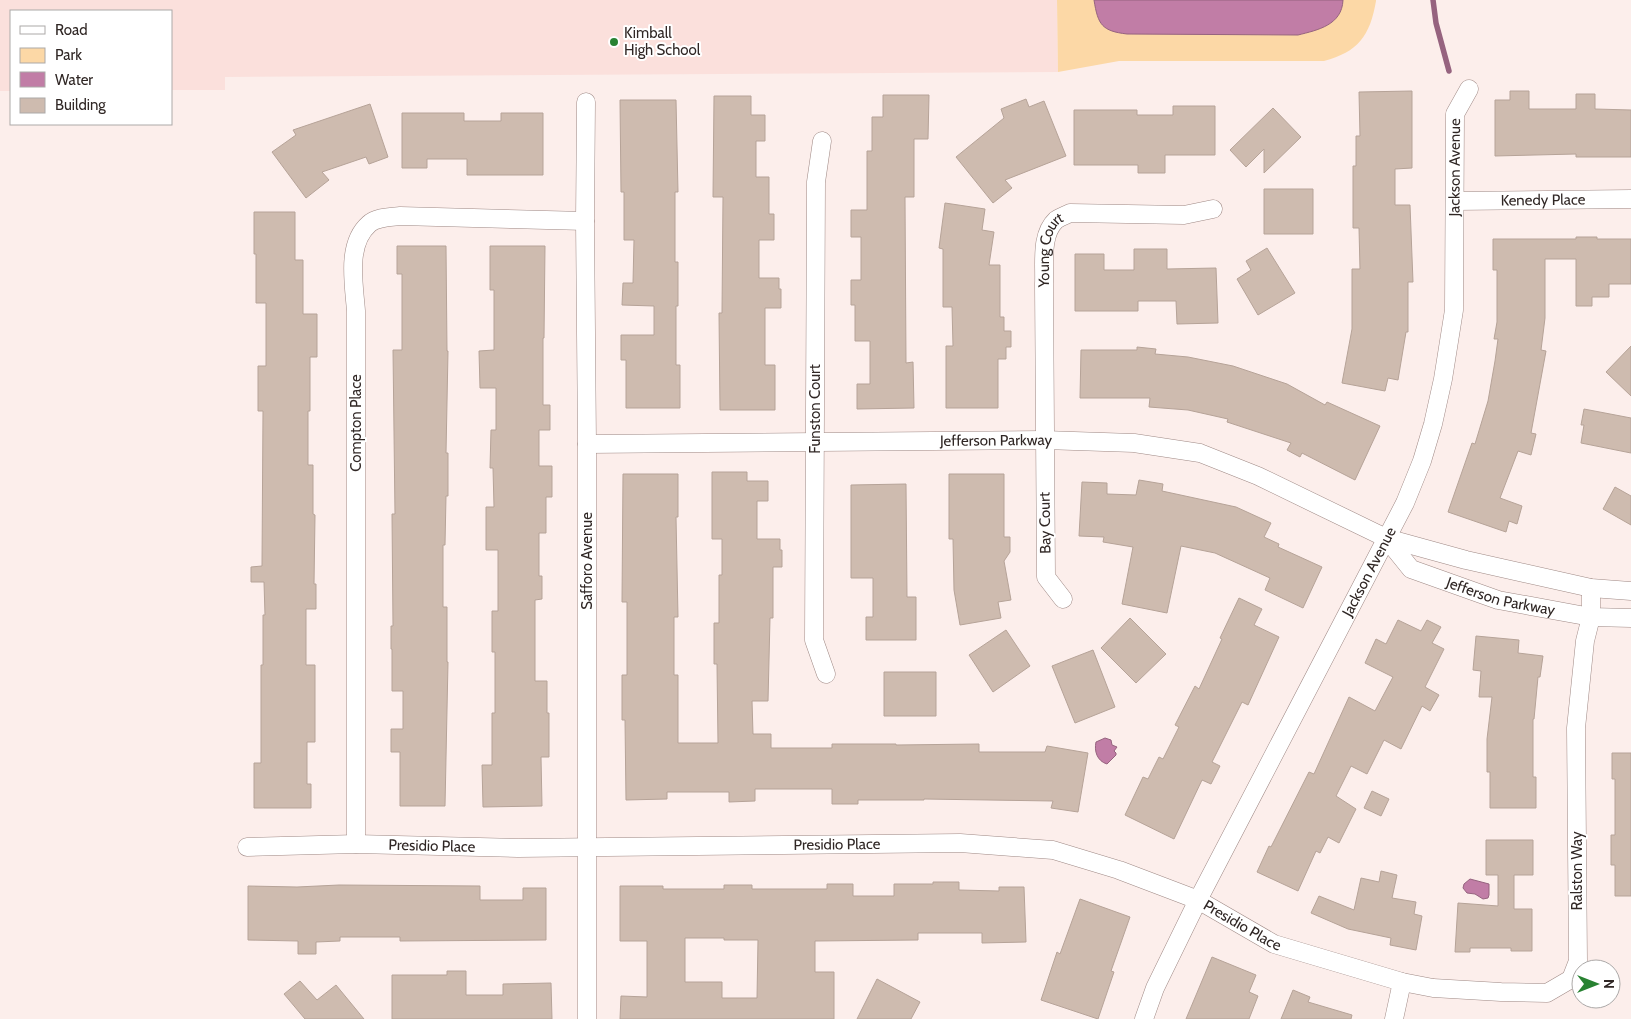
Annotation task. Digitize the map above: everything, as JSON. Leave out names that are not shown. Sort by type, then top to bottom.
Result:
[{"type":"street","name":"Jackson Avenue","points":[[1144,1019],[1154,988],[1405,503],[1422,461],[1444,379],[1454,310],[1455,114],[1469,89]]},
{"type":"street","name":"Safforo Avenue","points":[[586,102],[587,1019]]},
{"type":"street","name":"Funston Court","points":[[822,141],[816,182],[814,640],[826,674]]},
{"type":"street","name":"Kenedy Place","points":[[1455,201],[1631,199]]},
{"type":"street","name":"Young Court","points":[[1044,440],[1044,284],[1045,244],[1049,229],[1057,219],[1070,212],[1184,215],[1213,209]]},
{"type":"street","name":"Compton Place","points":[[356,844],[356,341],[354,253],[358,238],[370,223],[382,218],[400,216],[585,221]]},
{"type":"street","name":"Jefferson Parkway","points":[[587,444],[1044,440],[1134,443],[1200,453],[1258,476],[1386,538],[1466,560],[1590,588],[1631,591]]},
{"type":"street","name":"Bay Court","points":[[1044,440],[1046,577],[1063,599]]},
{"type":"street","name":"Jefferson Parkway","points":[[1386,538],[1411,569],[1498,600],[1591,617],[1631,618]]},
{"type":"street","name":"Ralston Way","points":[[1402,982],[1433,988],[1547,993],[1571,979],[1578,961],[1576,728],[1585,641],[1591,617],[1590,588]]},
{"type":"street","name":"Presidio Place","points":[[247,846],[356,844],[518,848],[960,843],[1054,850],[1119,870],[1198,900],[1274,944],[1402,982]]},
{"type":"street","points":[[1394,1019],[1402,982]]},
{"type":"shaded area","name":"Kimball High School","points":[[0,0],[1057,0],[1058,72],[225,77],[225,90],[172,90],[172,10],[10,10],[10,91],[0,91]]},
{"type":"green space","points":[[1057,0],[1376,1],[1370,24],[1360,41],[1346,53],[1324,61],[1119,61],[1058,72]]},
{"type":"water","points":[[1094,0],[1343,0],[1342,8],[1334,21],[1321,28],[1298,35],[1119,33],[1107,29],[1103,25],[1097,15]]},
{"type":"water","points":[[1105,738],[1111,740],[1112,745],[1117,747],[1114,751],[1116,755],[1107,764],[1101,761],[1095,749],[1096,742]]},
{"type":"water","points":[[1470,879],[1489,884],[1488,898],[1483,899],[1475,894],[1467,893],[1463,888],[1464,884]]},
{"type":"building","points":[[1412,91],[1412,168],[1395,169],[1395,205],[1410,205],[1413,282],[1408,282],[1408,332],[1406,332],[1398,380],[1388,378],[1385,391],[1342,383],[1352,329],[1352,269],[1360,269],[1359,228],[1353,228],[1353,166],[1356,166],[1356,136],[1360,136],[1359,92]]},
{"type":"building","points":[[1510,91],[1529,91],[1529,109],[1576,109],[1576,94],[1595,94],[1595,109],[1631,110],[1631,157],[1576,157],[1576,154],[1495,156],[1495,100],[1510,100]]},
{"type":"building","points":[[883,95],[929,95],[928,139],[914,139],[914,197],[905,197],[906,363],[913,362],[914,408],[857,409],[857,384],[870,384],[870,341],[855,341],[855,305],[851,305],[851,280],[861,280],[861,237],[851,237],[851,210],[867,210],[867,151],[872,151],[872,117],[883,117]]},
{"type":"building","points":[[714,96],[751,96],[751,115],[765,115],[765,141],[756,141],[756,177],[769,177],[769,214],[774,214],[774,240],[759,240],[759,278],[779,278],[779,289],[781,289],[781,308],[765,308],[765,365],[775,365],[775,410],[720,410],[719,313],[722,313],[723,197],[713,197]]},
{"type":"building","points":[[1026,99],[1029,107],[1044,101],[1066,156],[1005,180],[1012,188],[993,203],[956,157],[1004,118],[1001,109]]},
{"type":"building","points":[[620,100],[676,100],[678,192],[675,192],[675,262],[678,262],[678,306],[676,306],[676,365],[680,365],[680,408],[626,408],[626,360],[621,360],[621,335],[654,335],[654,306],[622,305],[623,283],[633,283],[634,240],[624,240],[624,192],[621,192]]},
{"type":"building","points":[[370,104],[388,157],[369,164],[366,157],[322,172],[329,180],[306,198],[272,152],[296,135],[293,130]]},
{"type":"building","points":[[1173,106],[1215,106],[1215,155],[1165,155],[1165,173],[1138,173],[1138,165],[1074,165],[1074,110],[1137,110],[1137,115],[1173,115]]},
{"type":"building","points":[[1273,108],[1301,137],[1264,173],[1264,149],[1246,167],[1230,150]]},
{"type":"building","points":[[402,113],[464,113],[464,121],[501,121],[501,113],[543,113],[543,175],[467,175],[467,159],[427,159],[427,168],[402,168]]},
{"type":"building","points":[[1264,189],[1313,189],[1313,234],[1264,234]]},
{"type":"building","points":[[945,203],[985,209],[982,230],[994,232],[989,265],[1000,265],[1000,317],[1004,317],[1004,331],[1011,331],[1011,347],[1006,347],[1006,359],[998,359],[998,408],[946,408],[946,346],[953,346],[952,307],[943,307],[943,249],[939,248]]},
{"type":"building","points":[[254,212],[295,212],[295,260],[303,260],[303,314],[317,314],[317,357],[310,357],[310,411],[308,411],[308,465],[313,465],[313,514],[315,515],[314,584],[316,584],[316,609],[306,609],[306,665],[315,665],[315,742],[307,742],[307,784],[311,784],[311,808],[254,808],[254,763],[261,763],[261,665],[263,665],[263,615],[265,615],[264,582],[251,582],[251,567],[262,566],[263,411],[258,411],[258,366],[266,366],[266,303],[256,303]]},
{"type":"building","points":[[1576,237],[1631,239],[1631,284],[1609,284],[1609,297],[1592,297],[1592,306],[1576,306],[1576,259],[1545,259],[1545,318],[1541,350],[1546,351],[1531,433],[1536,434],[1531,455],[1518,451],[1500,498],[1522,506],[1517,524],[1509,521],[1506,532],[1448,512],[1472,443],[1475,444],[1488,401],[1495,361],[1498,339],[1494,339],[1497,322],[1497,270],[1493,270],[1493,239],[1576,239]]},
{"type":"building","points":[[397,246],[446,246],[448,351],[446,453],[448,453],[448,496],[446,496],[445,545],[443,545],[443,607],[447,607],[448,662],[445,806],[400,806],[400,752],[391,752],[391,729],[403,729],[403,691],[392,691],[391,649],[391,626],[393,626],[392,514],[395,514],[393,350],[402,350],[402,274],[397,274]]},
{"type":"building","points":[[490,246],[545,246],[543,405],[550,405],[550,430],[539,430],[539,466],[552,466],[552,497],[546,497],[546,533],[539,533],[539,576],[542,576],[542,599],[535,600],[535,681],[547,681],[547,713],[549,713],[549,757],[541,757],[542,806],[483,807],[482,765],[492,765],[492,713],[495,713],[495,652],[492,652],[492,611],[498,611],[498,550],[486,550],[486,507],[494,507],[493,468],[490,468],[491,430],[496,430],[496,388],[480,388],[479,351],[494,350],[494,290],[490,290]]},
{"type":"building","points":[[1267,248],[1295,293],[1258,315],[1237,279],[1251,270],[1246,261]]},
{"type":"building","points":[[1134,249],[1167,249],[1167,269],[1216,268],[1218,323],[1177,324],[1176,301],[1138,301],[1138,311],[1075,311],[1075,254],[1104,254],[1104,270],[1134,270]]},
{"type":"building","points":[[1631,346],[1631,396],[1606,372]]},
{"type":"building","points":[[1137,347],[1156,349],[1155,354],[1188,357],[1233,366],[1287,384],[1325,405],[1327,402],[1380,426],[1355,480],[1302,453],[1300,457],[1287,450],[1291,443],[1227,422],[1228,419],[1188,410],[1149,407],[1150,398],[1080,398],[1081,350],[1137,350]]},
{"type":"building","points":[[1584,409],[1631,418],[1631,453],[1581,443],[1584,425],[1581,425]]},
{"type":"building","points":[[712,472],[747,472],[747,481],[768,481],[768,501],[757,501],[757,539],[780,539],[780,550],[782,550],[782,567],[773,567],[773,618],[770,618],[768,701],[752,701],[753,734],[771,734],[771,748],[832,748],[832,744],[979,744],[979,752],[1045,752],[1047,746],[1088,753],[1078,812],[1051,808],[1053,801],[924,799],[858,800],[858,804],[832,804],[832,789],[755,789],[755,801],[729,802],[729,792],[667,792],[667,799],[626,800],[625,720],[622,720],[622,675],[627,675],[627,602],[622,602],[623,474],[678,474],[678,517],[676,517],[678,617],[674,617],[674,675],[678,675],[678,743],[718,743],[717,664],[714,664],[714,623],[719,623],[719,575],[722,575],[722,539],[712,539]]},
{"type":"building","points":[[949,474],[1004,474],[1004,537],[1010,537],[1010,552],[1004,561],[1011,600],[998,602],[1001,618],[960,625],[954,590],[953,539],[949,539]]},
{"type":"building","points":[[1139,480],[1163,484],[1162,491],[1236,507],[1271,523],[1264,537],[1279,544],[1278,547],[1322,567],[1303,608],[1265,590],[1270,578],[1215,553],[1181,546],[1167,613],[1122,604],[1133,547],[1103,542],[1104,537],[1079,536],[1082,482],[1107,483],[1107,494],[1136,495]]},
{"type":"building","points":[[906,484],[907,597],[916,597],[916,640],[866,640],[866,617],[873,617],[873,578],[851,578],[851,485]]},
{"type":"building","points":[[1615,487],[1631,496],[1631,525],[1603,509]]},
{"type":"building","points":[[1239,598],[1262,609],[1254,625],[1279,637],[1248,705],[1242,702],[1212,762],[1220,766],[1211,784],[1202,780],[1174,839],[1125,815],[1143,777],[1148,779],[1159,757],[1163,759],[1179,727],[1175,725],[1195,686],[1199,689]]},
{"type":"building","points":[[1130,618],[1166,654],[1136,683],[1101,648]]},
{"type":"building","points":[[1398,620],[1421,631],[1427,620],[1441,627],[1432,643],[1444,649],[1425,687],[1439,695],[1430,711],[1422,706],[1401,749],[1384,740],[1367,774],[1351,766],[1336,796],[1356,809],[1339,843],[1328,837],[1320,853],[1316,851],[1298,891],[1257,872],[1309,772],[1314,774],[1349,697],[1375,711],[1393,677],[1365,663],[1376,639],[1386,644]]},
{"type":"building","points":[[1006,630],[1030,666],[993,692],[969,655]]},
{"type":"building","points":[[1476,636],[1519,640],[1518,653],[1543,656],[1540,677],[1538,677],[1533,719],[1533,777],[1536,777],[1536,808],[1490,808],[1490,772],[1487,772],[1487,739],[1492,697],[1479,697],[1481,671],[1473,670]]},
{"type":"building","points":[[1093,650],[1115,707],[1075,723],[1052,666]]},
{"type":"building","points":[[884,672],[936,672],[936,716],[884,716]]},
{"type":"building","points":[[1612,753],[1631,753],[1631,896],[1615,896],[1615,865],[1611,865],[1611,835],[1615,835],[1615,779],[1612,779]]},
{"type":"building","points":[[1372,791],[1389,799],[1381,816],[1364,808]]},
{"type":"building","points":[[1486,840],[1533,840],[1533,875],[1514,875],[1514,909],[1532,909],[1532,951],[1511,951],[1511,948],[1470,948],[1470,952],[1455,952],[1458,903],[1498,906],[1498,875],[1486,875]]},
{"type":"building","points":[[1381,871],[1397,875],[1392,898],[1416,902],[1414,914],[1422,916],[1416,950],[1390,945],[1391,938],[1348,929],[1311,913],[1319,896],[1354,910],[1361,878],[1379,882]]},
{"type":"building","points":[[933,882],[959,882],[959,890],[999,891],[999,887],[1024,887],[1026,942],[982,943],[982,933],[918,933],[918,940],[815,941],[815,972],[834,972],[834,1019],[620,1019],[621,996],[647,997],[647,941],[620,941],[620,886],[663,886],[663,889],[724,889],[724,885],[752,885],[752,889],[827,889],[827,884],[853,884],[853,896],[894,896],[894,884],[933,884]],"holes":[[[685,938],[724,938],[724,940],[758,940],[757,998],[722,998],[722,982],[685,982]]]},
{"type":"building","points":[[339,885],[480,886],[480,900],[523,900],[523,888],[546,888],[546,940],[400,941],[400,937],[340,937],[340,941],[316,942],[316,954],[298,954],[298,941],[248,940],[248,886],[297,887]]},
{"type":"building","points":[[1080,899],[1130,917],[1111,971],[1114,972],[1098,1019],[1041,1000],[1057,952],[1060,954]]},
{"type":"building","points":[[1212,957],[1256,975],[1249,992],[1258,996],[1249,1019],[1186,1019]]},
{"type":"building","points":[[447,971],[466,971],[466,995],[503,995],[503,984],[551,983],[552,1019],[392,1019],[392,975],[447,975]]},
{"type":"building","points":[[877,979],[920,1002],[911,1019],[857,1019]]},
{"type":"building","points":[[300,981],[317,1000],[336,985],[364,1019],[305,1019],[284,994]]},
{"type":"building","points":[[1293,990],[1310,997],[1308,1002],[1352,1015],[1351,1019],[1281,1019]]},
{"type":"waterway","points":[[1433,0],[1436,23],[1449,71]]},
{"type":"place","name":"Kimball High School","points":[[614,42]]}]
